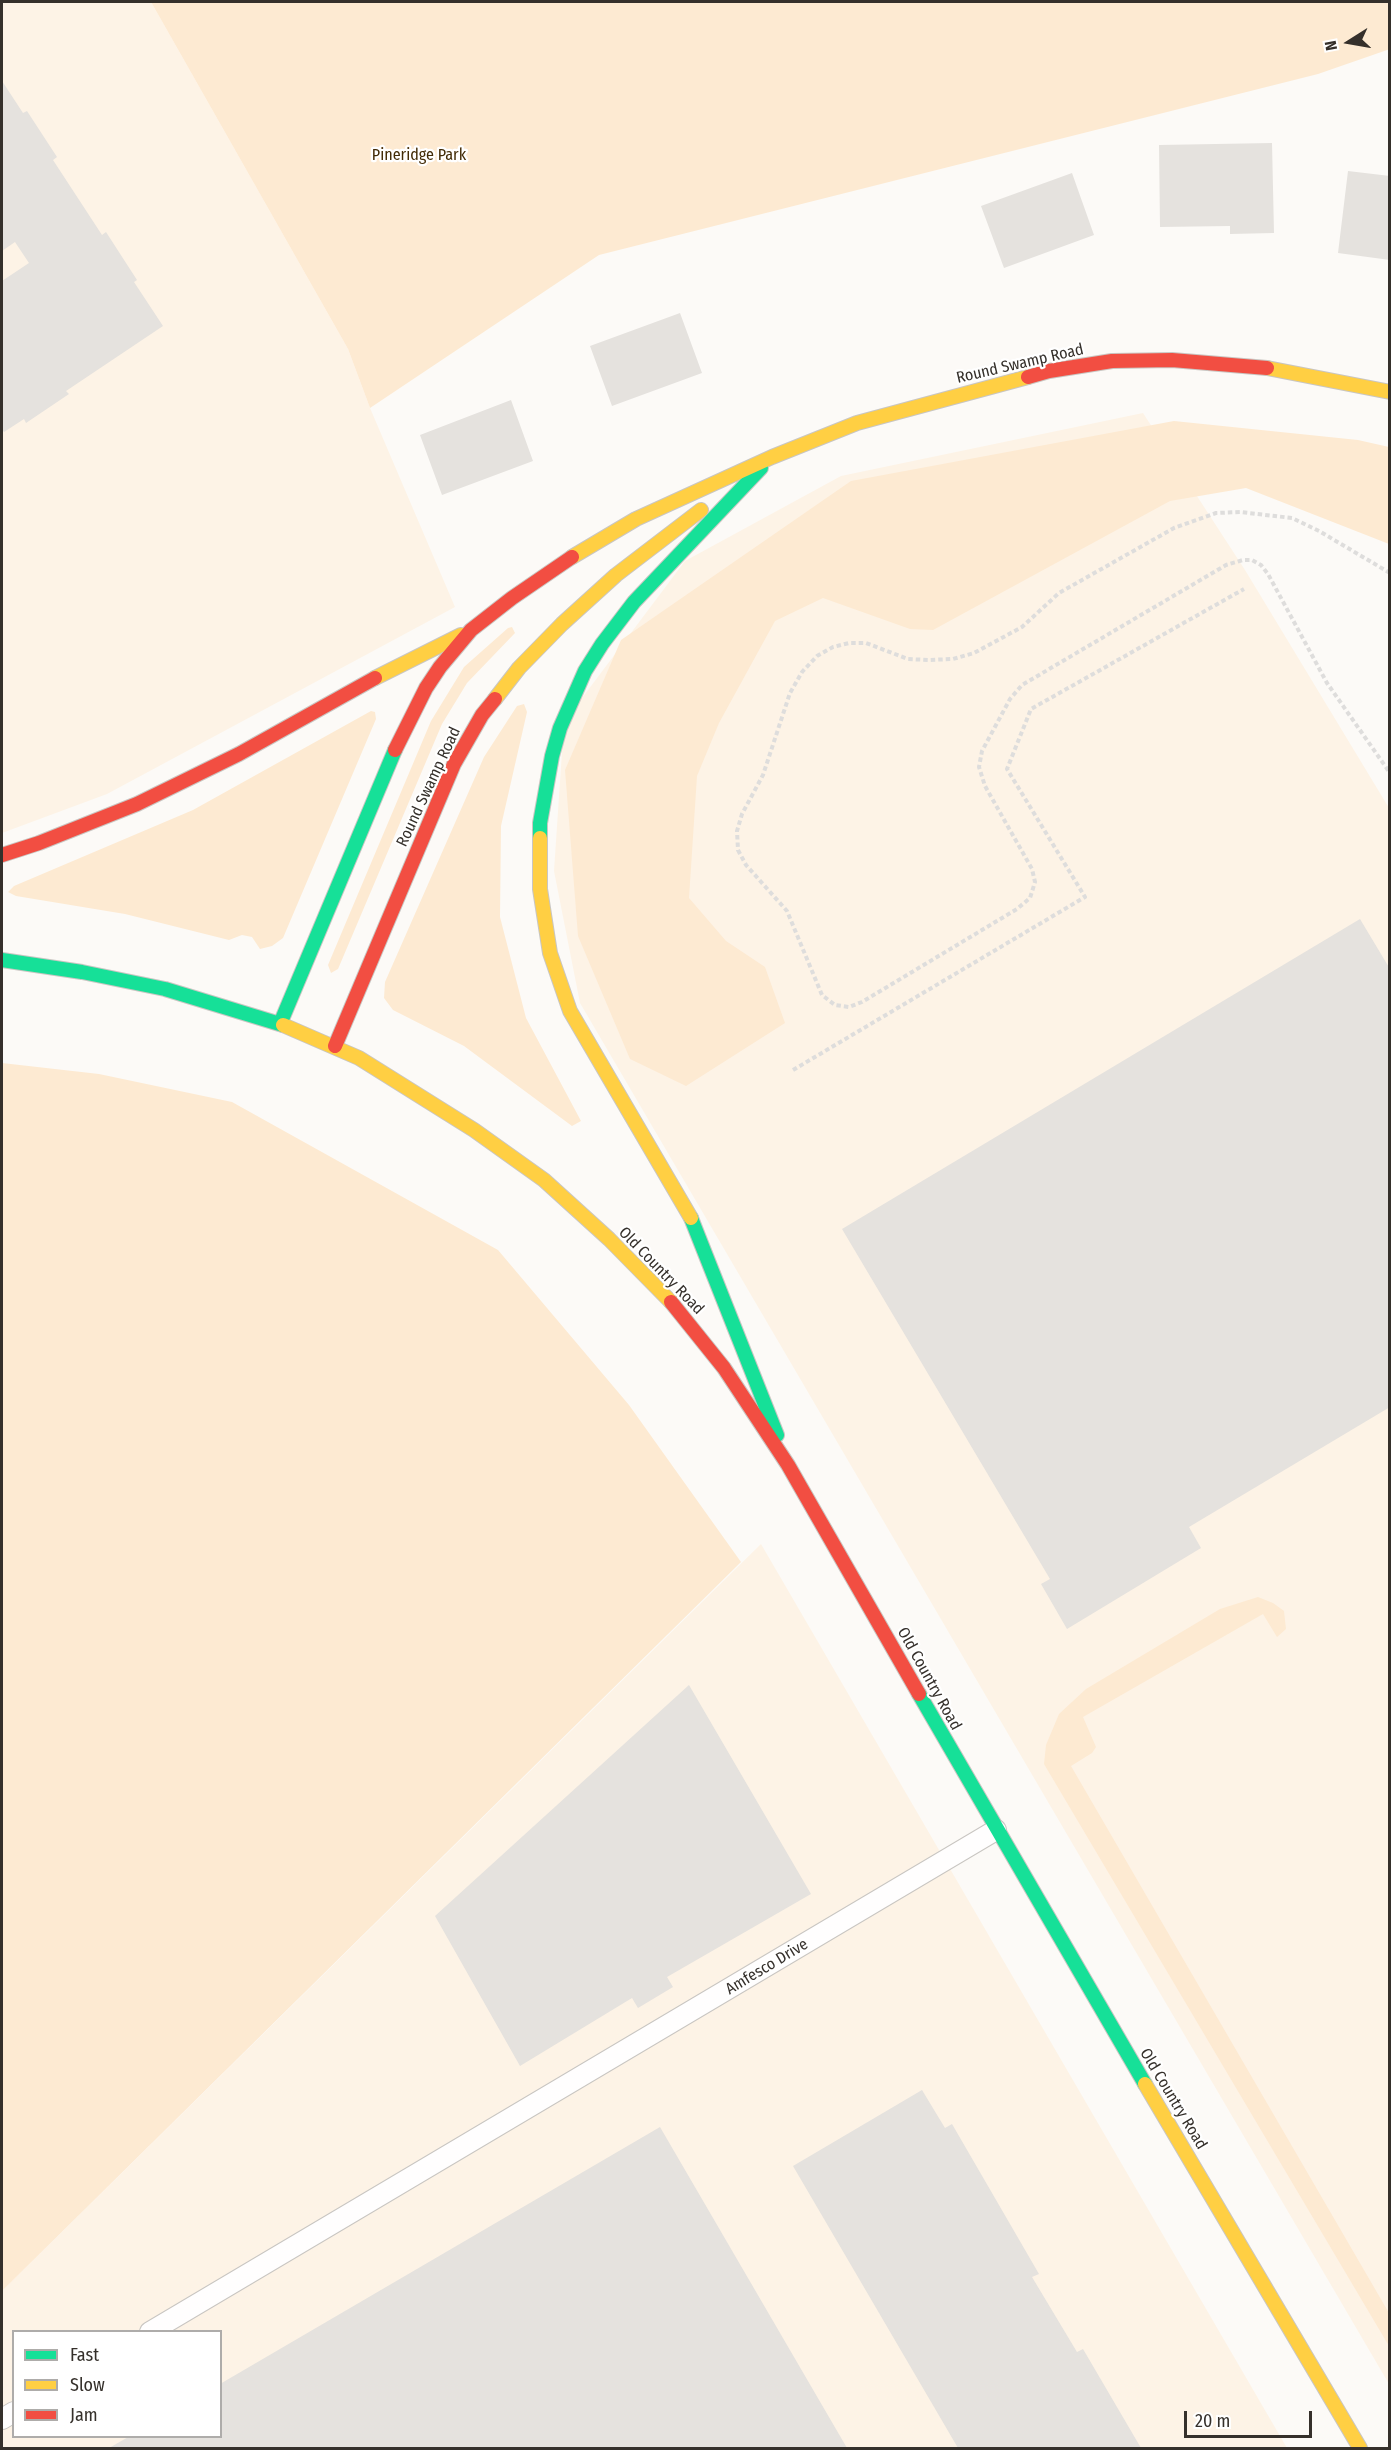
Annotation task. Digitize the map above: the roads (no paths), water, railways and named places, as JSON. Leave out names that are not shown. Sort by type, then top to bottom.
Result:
[{"type":"main road","name":"Round Swamp Road","points":[[280,1024],[404,732],[440,667],[471,630],[538,579],[636,519],[772,457],[857,423],[1049,371],[1112,362],[1172,360],[1267,368],[1389,392]]},
{"type":"main road","name":"Round Swamp Road","points":[[335,1046],[454,764],[482,715],[499,691],[537,648],[616,575],[772,457]]},
{"type":"main road","points":[[772,457],[634,603],[602,644],[585,671],[560,728],[552,756],[540,823],[539,857],[540,889],[550,953],[570,1011],[695,1225],[788,1465]]},
{"type":"main road","points":[[2,855],[49,839],[148,799],[281,732],[387,671],[471,630]]},
{"type":"main road","points":[[2,960],[144,984],[226,1006],[335,1046]]},
{"type":"main road","name":"Old Country Road","points":[[335,1046],[398,1081],[510,1155],[585,1217],[637,1267],[695,1330],[724,1368],[788,1465],[996,1830],[1360,2448]]},
{"type":"lane","name":"Amfesco Drive","points":[[152,2330],[996,1830]]},
{"type":"park label","name":"Pineridge Park","points":[[419,156]]}]
